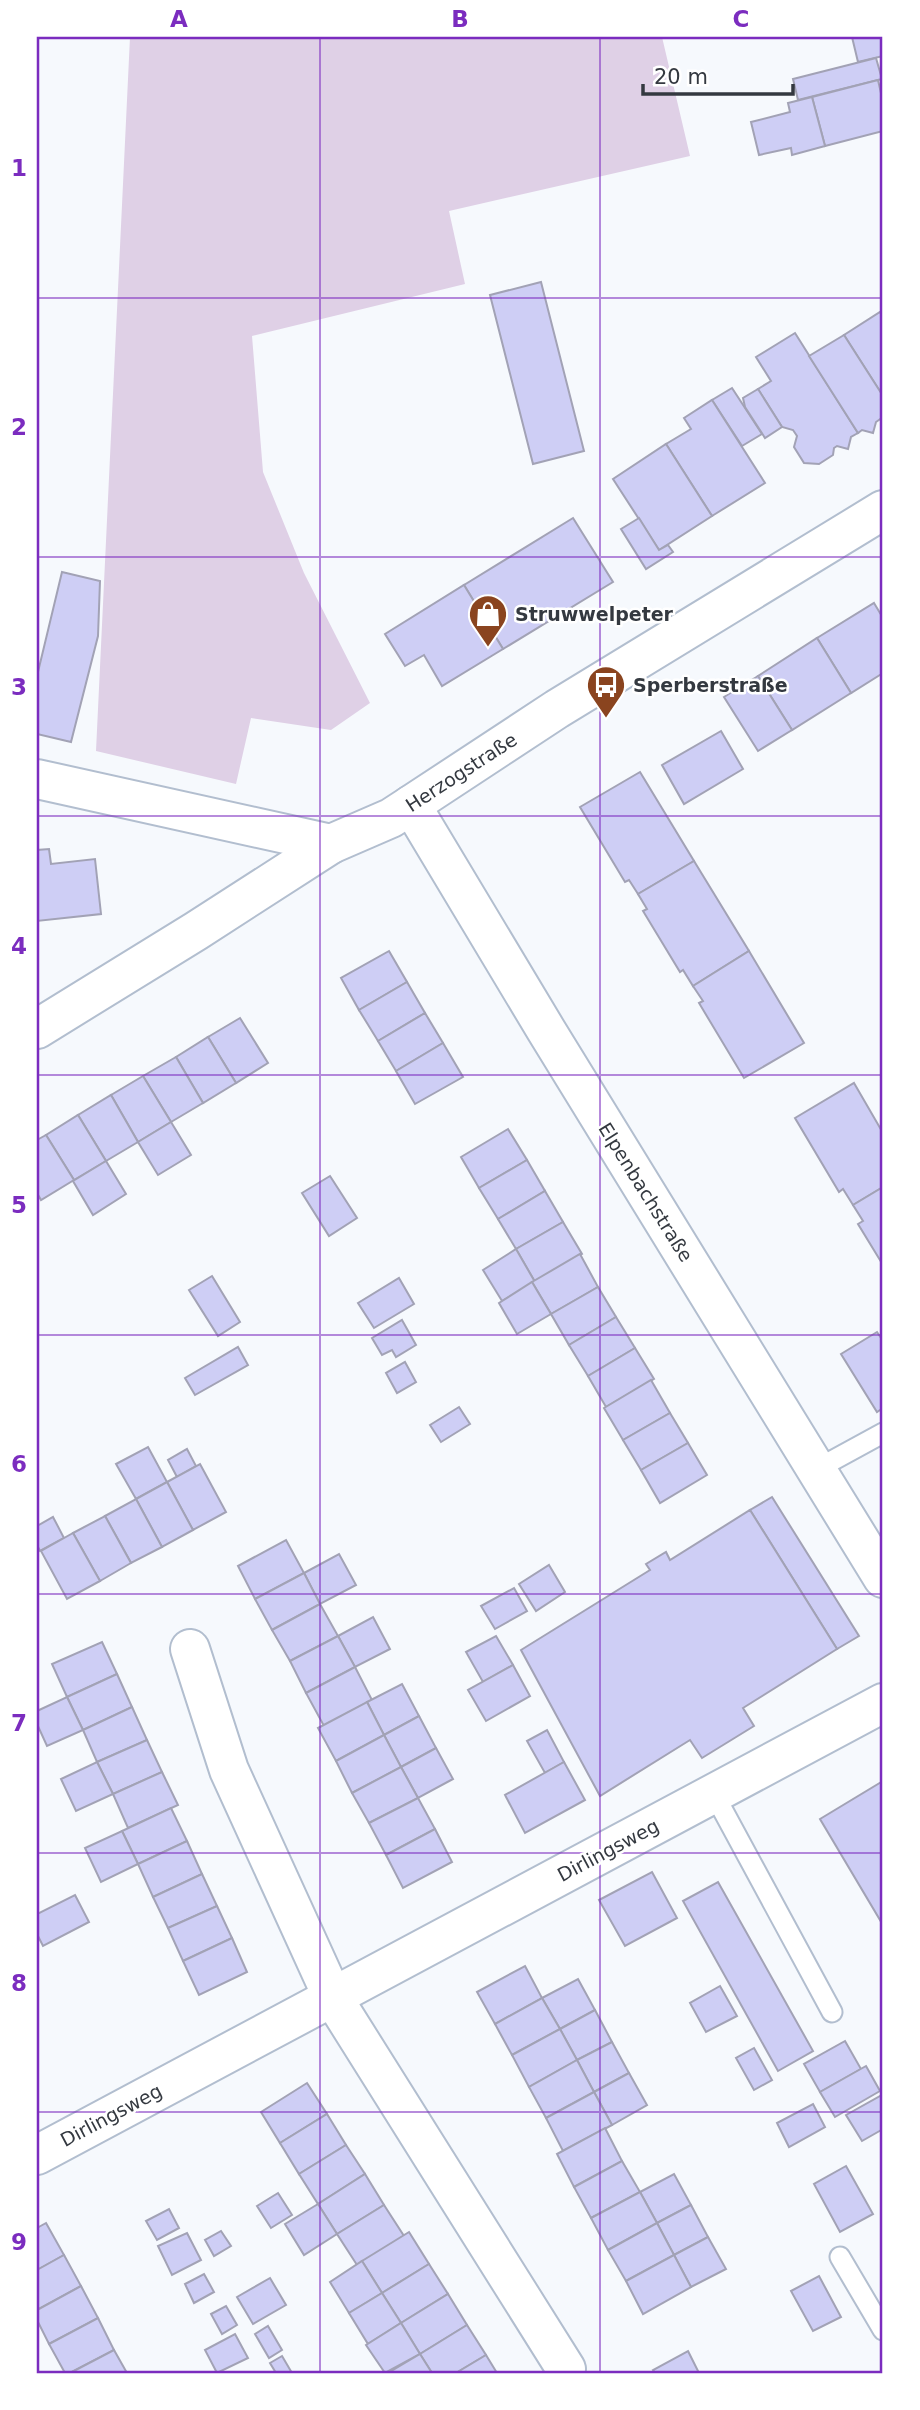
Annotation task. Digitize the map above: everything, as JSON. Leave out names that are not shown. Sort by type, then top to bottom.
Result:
[{"type":"street","name":"Herzogstraße","points":[[37,1029],[331,844],[391,818],[557,709],[883,510]]},
{"type":"street","points":[[37,779],[331,844]]},
{"type":"street","name":"Elpenbachstraße","points":[[411,805],[883,1578]]},
{"type":"street","points":[[190,1649],[229,1770],[333,1997],[566,2369]]},
{"type":"street","name":"Dirlingsweg","points":[[37,2155],[883,1703]]},
{"type":"lane","points":[[817,1469],[883,1433]]},
{"type":"lane","points":[[714,1794],[832,2012]]},
{"type":"lane","points":[[840,2257],[883,2330]]},
{"type":"shaded area","points":[[130,37],[662,37],[690,156],[449,211],[465,284],[252,336],[263,472],[304,573],[370,703],[331,730],[251,718],[236,784],[96,751]]},
{"type":"building","points":[[852,37],[883,37],[883,56],[858,62]]},
{"type":"building","points":[[876,58],[882,79],[798,100],[793,79]]},
{"type":"building","points":[[878,80],[883,102],[883,131],[825,146],[812,97]]},
{"type":"building","points":[[812,97],[825,146],[792,155],[791,148],[759,155],[751,122],[790,112],[788,103]]},
{"type":"building","points":[[541,282],[584,451],[533,464],[490,295]]},
{"type":"building","points":[[880,312],[883,317],[883,396],[844,335]]},
{"type":"building","points":[[795,333],[858,433],[851,437],[848,449],[837,446],[833,455],[819,464],[804,463],[794,447],[797,436],[793,430],[782,427],[758,389],[771,381],[756,357]]},
{"type":"building","points":[[844,335],[883,396],[883,417],[876,422],[873,433],[862,430],[858,433],[809,356]]},
{"type":"building","points":[[732,388],[762,434],[742,446],[712,400]]},
{"type":"building","points":[[758,389],[782,427],[765,438],[745,407],[743,398]]},
{"type":"building","points":[[712,400],[765,483],[712,516],[666,444],[691,429],[684,418]]},
{"type":"building","points":[[666,444],[712,516],[659,550],[613,479]]},
{"type":"building","points":[[573,518],[613,582],[503,649],[464,585]]},
{"type":"building","points":[[639,518],[659,550],[668,545],[673,552],[646,569],[621,529]]},
{"type":"building","points":[[62,572],[100,581],[98,636],[71,742],[37,734],[37,676]]},
{"type":"building","points":[[464,585],[503,649],[442,686],[424,655],[405,666],[385,634]]},
{"type":"building","points":[[874,603],[883,618],[883,673],[851,693],[817,638]]},
{"type":"building","points":[[817,638],[851,693],[792,730],[758,676]]},
{"type":"building","points":[[758,676],[792,730],[758,751],[724,697]]},
{"type":"building","points":[[721,731],[743,769],[684,804],[662,765]]},
{"type":"building","points":[[640,772],[694,861],[638,894],[629,880],[625,882],[580,807]]},
{"type":"building","points":[[49,849],[51,864],[95,859],[101,914],[37,921],[37,850]]},
{"type":"building","points":[[694,861],[749,951],[693,986],[683,970],[680,972],[643,911],[647,909],[638,894]]},
{"type":"building","points":[[389,951],[407,982],[359,1010],[341,978]]},
{"type":"building","points":[[749,951],[804,1043],[744,1078],[699,1003],[703,1001],[693,986]]},
{"type":"building","points":[[407,982],[425,1013],[378,1041],[359,1010]]},
{"type":"building","points":[[425,1013],[443,1043],[396,1071],[378,1041]]},
{"type":"building","points":[[240,1018],[268,1063],[236,1083],[208,1037]]},
{"type":"building","points":[[208,1037],[236,1083],[203,1103],[176,1057]]},
{"type":"building","points":[[443,1043],[463,1077],[415,1104],[396,1071]]},
{"type":"building","points":[[176,1057],[203,1103],[171,1122],[143,1076]]},
{"type":"building","points":[[143,1076],[171,1122],[138,1142],[111,1095]]},
{"type":"building","points":[[854,1083],[883,1133],[883,1187],[853,1205],[843,1189],[839,1192],[795,1118]]},
{"type":"building","points":[[111,1095],[138,1142],[106,1161],[78,1115]]},
{"type":"building","points":[[78,1115],[106,1161],[74,1180],[46,1135]]},
{"type":"building","points":[[171,1122],[191,1155],[158,1175],[138,1142]]},
{"type":"building","points":[[508,1129],[527,1160],[479,1188],[461,1157]]},
{"type":"building","points":[[46,1135],[74,1180],[41,1200],[37,1193],[37,1140]]},
{"type":"building","points":[[527,1160],[545,1191],[498,1219],[479,1188]]},
{"type":"building","points":[[106,1161],[126,1194],[93,1215],[73,1181]]},
{"type":"building","points":[[330,1176],[357,1218],[329,1236],[302,1193]]},
{"type":"building","points":[[883,1187],[883,1265],[858,1224],[863,1221],[853,1205]]},
{"type":"building","points":[[545,1191],[563,1222],[516,1249],[498,1219]]},
{"type":"building","points":[[563,1222],[582,1254],[535,1282],[516,1249]]},
{"type":"building","points":[[516,1249],[535,1282],[502,1301],[483,1270]]},
{"type":"building","points":[[580,1254],[598,1287],[551,1314],[532,1282]]},
{"type":"building","points":[[212,1276],[240,1322],[218,1336],[189,1290]]},
{"type":"building","points":[[399,1278],[414,1304],[374,1328],[358,1303]]},
{"type":"building","points":[[532,1282],[551,1314],[517,1334],[499,1303]]},
{"type":"building","points":[[598,1287],[616,1317],[569,1345],[551,1314]]},
{"type":"building","points":[[616,1317],[635,1348],[588,1376],[569,1345]]},
{"type":"building","points":[[402,1320],[416,1345],[396,1357],[392,1350],[382,1355],[372,1338]]},
{"type":"building","points":[[877,1332],[883,1341],[883,1408],[877,1412],[841,1354]]},
{"type":"building","points":[[238,1347],[248,1365],[195,1395],[185,1378]]},
{"type":"building","points":[[635,1348],[654,1379],[606,1407],[588,1376]]},
{"type":"building","points":[[405,1362],[416,1382],[397,1393],[386,1373]]},
{"type":"building","points":[[651,1380],[670,1413],[623,1440],[604,1408]]},
{"type":"building","points":[[459,1407],[470,1424],[441,1442],[430,1425]]},
{"type":"building","points":[[670,1413],[688,1443],[641,1470],[623,1440]]},
{"type":"building","points":[[688,1443],[707,1475],[660,1503],[641,1470]]},
{"type":"building","points":[[148,1447],[167,1482],[136,1499],[116,1464]]},
{"type":"building","points":[[187,1449],[196,1466],[177,1477],[168,1460]]},
{"type":"building","points":[[200,1464],[226,1512],[193,1530],[167,1482]]},
{"type":"building","points":[[167,1482],[193,1530],[162,1547],[136,1499]]},
{"type":"building","points":[[772,1497],[859,1636],[837,1649],[750,1510]]},
{"type":"building","points":[[136,1499],[162,1547],[131,1563],[105,1516]]},
{"type":"building","points":[[750,1510],[837,1649],[743,1708],[754,1726],[702,1758],[690,1740],[600,1796],[521,1650],[650,1570],[646,1564],[666,1552],[670,1560]]},
{"type":"building","points":[[105,1516],[131,1563],[100,1581],[73,1533]]},
{"type":"building","points":[[53,1517],[64,1538],[40,1551],[37,1545],[37,1526]]},
{"type":"building","points":[[73,1533],[100,1581],[67,1599],[41,1551]]},
{"type":"building","points":[[286,1540],[304,1573],[255,1599],[238,1566]]},
{"type":"building","points":[[339,1554],[356,1585],[320,1604],[304,1573]]},
{"type":"building","points":[[549,1565],[565,1592],[536,1611],[519,1584]]},
{"type":"building","points":[[304,1573],[320,1604],[272,1630],[255,1599]]},
{"type":"building","points":[[514,1588],[527,1611],[495,1629],[481,1606]]},
{"type":"building","points":[[320,1604],[338,1636],[290,1661],[272,1630]]},
{"type":"building","points":[[373,1617],[390,1649],[355,1667],[338,1636]]},
{"type":"building","points":[[338,1636],[355,1667],[306,1693],[290,1661]]},
{"type":"building","points":[[496,1636],[513,1665],[483,1682],[466,1652]]},
{"type":"building","points":[[102,1642],[117,1674],[67,1697],[52,1664]]},
{"type":"building","points":[[513,1665],[530,1696],[486,1721],[468,1690]]},
{"type":"building","points":[[355,1667],[372,1700],[324,1726],[306,1693]]},
{"type":"building","points":[[117,1674],[132,1707],[83,1730],[67,1697]]},
{"type":"building","points":[[402,1684],[419,1716],[384,1735],[367,1702]]},
{"type":"building","points":[[67,1697],[83,1730],[47,1746],[37,1724],[37,1711]]},
{"type":"building","points":[[367,1702],[384,1735],[336,1761],[318,1728]]},
{"type":"building","points":[[132,1707],[147,1740],[97,1762],[83,1730]]},
{"type":"building","points":[[419,1716],[436,1748],[401,1767],[384,1735]]},
{"type":"building","points":[[547,1730],[564,1762],[545,1773],[527,1741]]},
{"type":"building","points":[[384,1735],[401,1767],[352,1793],[336,1761]]},
{"type":"building","points":[[147,1740],[162,1772],[113,1794],[97,1762]]},
{"type":"building","points":[[436,1748],[453,1779],[418,1798],[401,1767]]},
{"type":"building","points":[[97,1762],[113,1794],[76,1811],[61,1779]]},
{"type":"building","points":[[564,1762],[585,1800],[525,1833],[505,1795]]},
{"type":"building","points":[[401,1767],[418,1798],[369,1823],[352,1793]]},
{"type":"building","points":[[162,1772],[178,1805],[128,1828],[113,1794]]},
{"type":"building","points":[[883,1781],[883,1925],[820,1819]]},
{"type":"building","points":[[418,1798],[435,1829],[386,1855],[369,1823]]},
{"type":"building","points":[[171,1808],[187,1841],[138,1864],[122,1831]]},
{"type":"building","points":[[435,1829],[452,1862],[403,1888],[386,1855]]},
{"type":"building","points":[[122,1831],[138,1864],[101,1882],[85,1848]]},
{"type":"building","points":[[187,1841],[202,1874],[153,1897],[138,1864]]},
{"type":"building","points":[[652,1872],[677,1918],[625,1946],[599,1900]]},
{"type":"building","points":[[202,1874],[217,1906],[168,1928],[153,1897]]},
{"type":"building","points":[[718,1882],[813,2051],[778,2071],[683,1901]]},
{"type":"building","points":[[75,1895],[89,1922],[43,1946],[37,1934],[37,1914]]},
{"type":"building","points":[[217,1906],[232,1938],[183,1961],[168,1928]]},
{"type":"building","points":[[232,1938],[247,1972],[199,1995],[183,1961]]},
{"type":"building","points":[[525,1966],[542,1998],[495,2024],[477,1992]]},
{"type":"building","points":[[578,1979],[595,2010],[560,2029],[542,1998]]},
{"type":"building","points":[[720,1986],[737,2016],[706,2032],[690,2003]]},
{"type":"building","points":[[542,1998],[560,2029],[512,2055],[495,2024]]},
{"type":"building","points":[[595,2010],[612,2042],[577,2060],[560,2029]]},
{"type":"building","points":[[560,2029],[577,2060],[529,2087],[512,2055]]},
{"type":"building","points":[[845,2041],[861,2069],[820,2092],[804,2064]]},
{"type":"building","points":[[612,2042],[629,2073],[594,2092],[577,2060]]},
{"type":"building","points":[[754,2048],[772,2080],[754,2090],[736,2058]]},
{"type":"building","points":[[577,2060],[594,2092],[546,2118],[529,2087]]},
{"type":"building","points":[[866,2066],[880,2091],[835,2117],[820,2092]]},
{"type":"building","points":[[629,2073],[647,2105],[612,2125],[594,2092]]},
{"type":"building","points":[[307,2083],[327,2114],[280,2143],[261,2112]]},
{"type":"building","points":[[594,2092],[612,2125],[563,2151],[546,2118]]},
{"type":"building","points":[[882,2095],[883,2129],[862,2141],[846,2115]]},
{"type":"building","points":[[813,2104],[825,2127],[789,2147],[777,2123]]},
{"type":"building","points":[[327,2114],[346,2145],[299,2174],[280,2143]]},
{"type":"building","points":[[605,2128],[622,2161],[574,2187],[557,2154]]},
{"type":"building","points":[[346,2145],[365,2174],[318,2204],[299,2174]]},
{"type":"building","points":[[622,2161],[640,2192],[591,2218],[574,2187]]},
{"type":"building","points":[[846,2166],[873,2214],[840,2232],[814,2184]]},
{"type":"building","points":[[365,2174],[384,2205],[337,2234],[318,2204]]},
{"type":"building","points":[[674,2174],[691,2205],[657,2223],[640,2192]]},
{"type":"building","points":[[640,2192],[657,2223],[608,2250],[591,2218]]},
{"type":"building","points":[[278,2193],[292,2215],[271,2228],[257,2206]]},
{"type":"building","points":[[318,2204],[337,2234],[304,2255],[285,2224]]},
{"type":"building","points":[[384,2205],[404,2236],[357,2265],[337,2234]]},
{"type":"building","points":[[691,2205],[708,2237],[674,2255],[657,2223]]},
{"type":"building","points":[[169,2209],[179,2228],[157,2240],[146,2221]]},
{"type":"building","points":[[46,2223],[64,2255],[37,2270],[37,2228]]},
{"type":"building","points":[[657,2223],[674,2255],[626,2281],[608,2250]]},
{"type":"building","points":[[221,2231],[231,2246],[214,2256],[205,2240]]},
{"type":"building","points":[[409,2232],[429,2264],[382,2293],[362,2261]]},
{"type":"building","points":[[187,2233],[201,2260],[172,2275],[158,2246]]},
{"type":"building","points":[[708,2237],[726,2269],[691,2287],[674,2255]]},
{"type":"building","points":[[64,2255],[81,2286],[37,2310],[37,2270]]},
{"type":"building","points":[[674,2255],[691,2287],[643,2314],[626,2281]]},
{"type":"building","points":[[362,2261],[382,2293],[349,2313],[330,2282]]},
{"type":"building","points":[[429,2264],[448,2294],[401,2323],[382,2293]]},
{"type":"building","points":[[204,2274],[214,2292],[194,2303],[185,2284]]},
{"type":"building","points":[[819,2276],[841,2317],[813,2331],[791,2291]]},
{"type":"building","points":[[270,2278],[286,2305],[253,2324],[237,2297]]},
{"type":"building","points":[[81,2286],[98,2318],[49,2344],[37,2320],[37,2310]]},
{"type":"building","points":[[382,2293],[401,2323],[368,2344],[349,2313]]},
{"type":"building","points":[[448,2294],[467,2325],[420,2354],[401,2323]]},
{"type":"building","points":[[226,2306],[237,2325],[222,2334],[211,2314]]},
{"type":"building","points":[[98,2318],[114,2350],[70,2373],[65,2373],[49,2344]]},
{"type":"building","points":[[401,2323],[420,2354],[385,2373],[366,2345]]},
{"type":"building","points":[[467,2325],[486,2355],[456,2373],[432,2373],[420,2354]]},
{"type":"building","points":[[268,2326],[282,2350],[269,2358],[255,2334]]},
{"type":"building","points":[[235,2334],[248,2358],[217,2373],[205,2350]]},
{"type":"building","points":[[114,2350],[127,2373],[70,2373]]},
{"type":"building","points":[[688,2351],[699,2373],[655,2373],[653,2370]]},
{"type":"building","points":[[420,2354],[432,2373],[388,2373]]},
{"type":"building","points":[[486,2355],[497,2373],[456,2373]]},
{"type":"building","points":[[282,2356],[292,2373],[276,2373],[270,2363]]},
{"type":"place","name":"Struwwelpeter","points":[[488,648]]},
{"type":"place","name":"Sperberstraße","points":[[606,719]]}]
